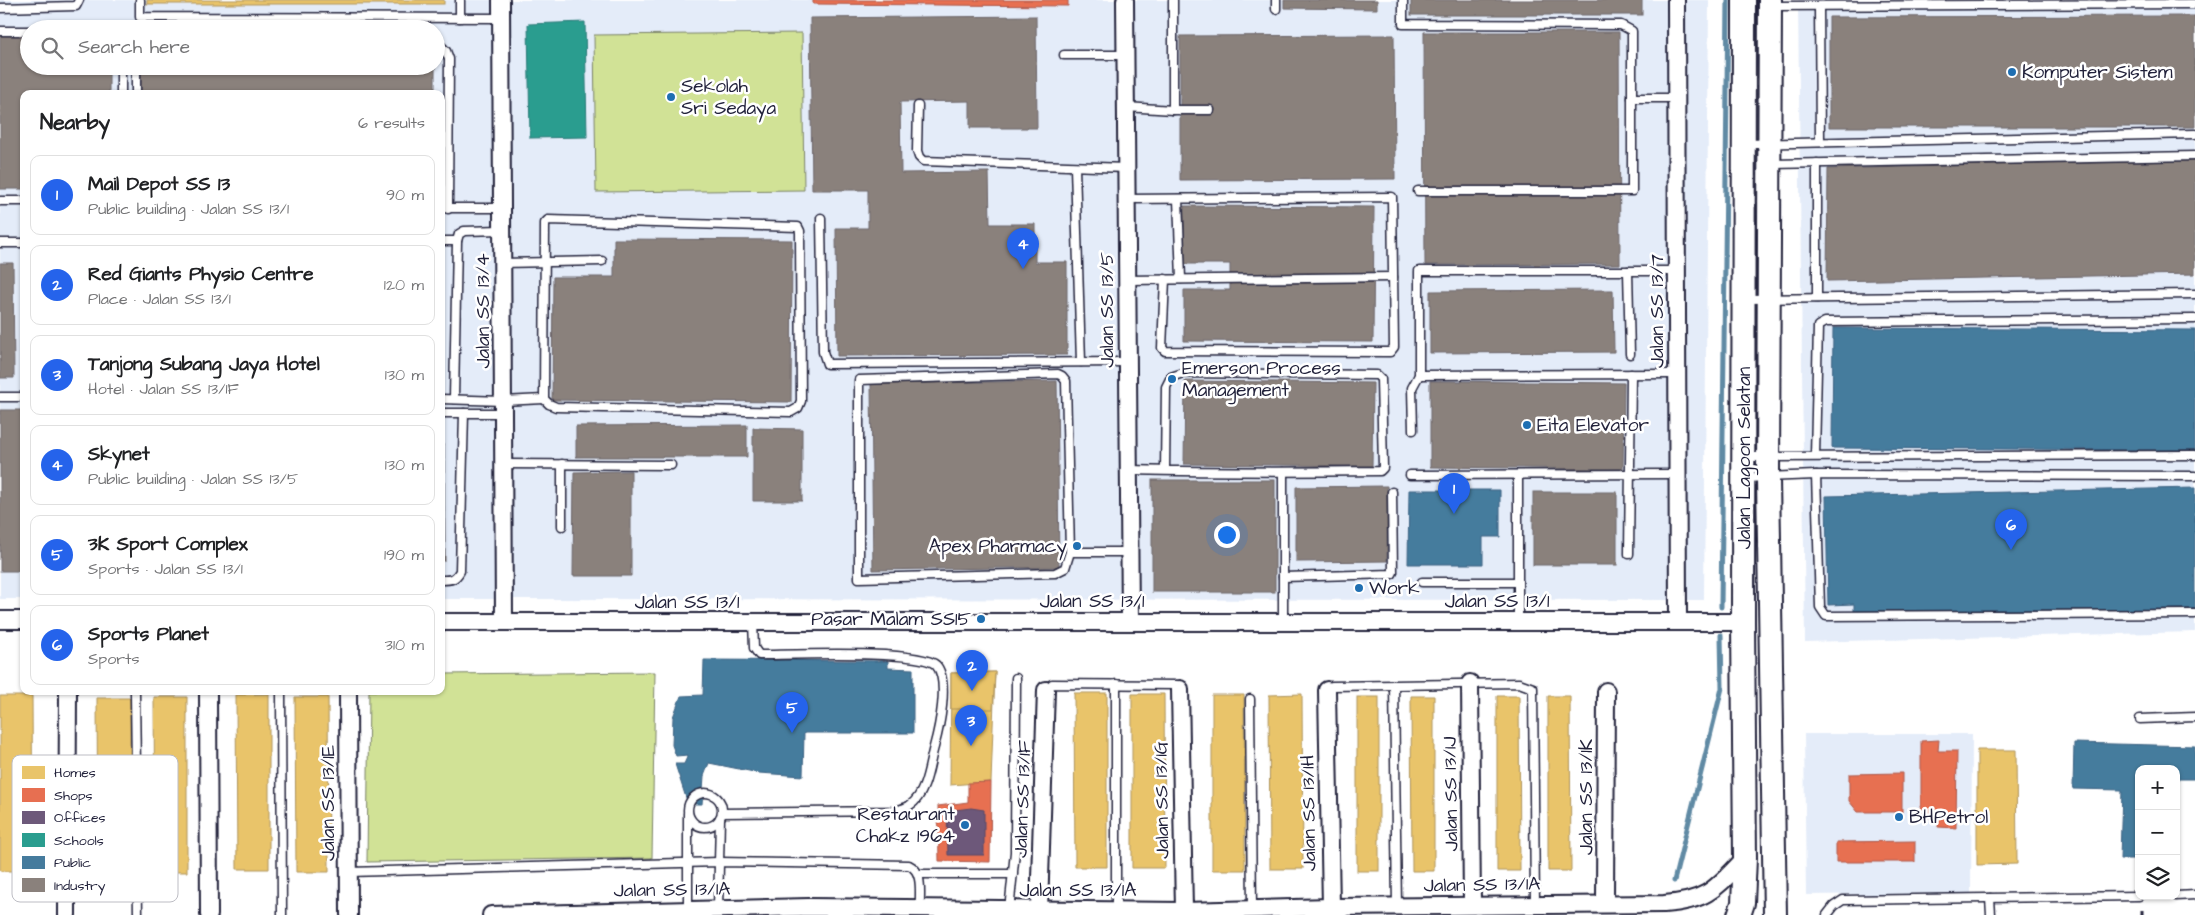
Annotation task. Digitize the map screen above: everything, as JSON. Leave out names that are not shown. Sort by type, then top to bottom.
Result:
[{"type":"main road","name":"Jalan Lagoon Selatan","points":[[1739,915],[1743,903],[1745,858],[1743,622],[1744,0]]},
{"type":"main road","name":"Jalan Lagoon Selatan","points":[[1770,3],[1768,467],[1775,915]]},
{"type":"street","name":"Jalan SS 13/4","points":[[500,0],[504,622]]},
{"type":"street","name":"Jalan SS 13/5","points":[[1125,0],[1130,620]]},
{"type":"street","name":"Jalan SS 13/7","points":[[1676,0],[1678,621]]},
{"type":"street","points":[[0,620],[20,620]]},
{"type":"street","name":"Jalan SS 13/1","points":[[445,622],[1130,620],[1743,622]]},
{"type":"street","name":"Jalan SS 13/1J","points":[[1470,683],[1472,905]]},
{"type":"street","name":"Jalan SS 13/1G","points":[[1180,689],[1184,911]]},
{"type":"street","name":"Jalan SS 13/1F","points":[[1040,910],[1046,690]]},
{"type":"street","name":"Jalan SS 13/1H","points":[[1327,690],[1331,907]]},
{"type":"street","name":"Jalan SS 13/1K","points":[[1605,904],[1606,691]]},
{"type":"street","points":[[68,695],[68,755]]},
{"type":"street","points":[[208,695],[209,915]]},
{"type":"street","name":"Jalan SS 13/1E","points":[[348,695],[349,915]]},
{"type":"street","name":"Jalan SS 13/1A","points":[[491,915],[809,907],[1184,911],[1535,904],[1664,904],[1686,902],[1703,897],[1716,889],[1745,858]]},
{"type":"street","points":[[67,902],[67,915]]},
{"type":"street","points":[[1331,907],[1358,915]]},
{"type":"lane","points":[[0,8],[76,6],[79,0]]},
{"type":"lane","points":[[140,0],[140,16],[500,18]]},
{"type":"lane","points":[[460,0],[460,18]]},
{"type":"lane","points":[[1173,0],[1173,110]]},
{"type":"lane","points":[[1276,0],[1276,9]]},
{"type":"lane","points":[[1403,0],[1403,24],[1621,25],[1632,31],[1632,191],[1418,191]]},
{"type":"lane","points":[[1770,3],[1819,6],[2195,4]]},
{"type":"lane","points":[[1819,6],[1820,142]]},
{"type":"lane","points":[[0,31],[20,31]]},
{"type":"lane","points":[[445,50],[449,59],[445,208],[502,208]]},
{"type":"lane","points":[[1064,55],[1125,55]]},
{"type":"lane","points":[[121,75],[122,90]]},
{"type":"lane","points":[[136,75],[136,90]]},
{"type":"lane","points":[[1632,98],[1677,98]]},
{"type":"lane","points":[[918,106],[917,151],[919,157],[924,160],[1126,168]]},
{"type":"lane","points":[[1126,108],[1210,110]]},
{"type":"lane","points":[[1769,153],[1820,142],[2195,134]]},
{"type":"lane","points":[[1744,144],[1769,153],[1817,163],[2195,156]]},
{"type":"lane","points":[[1817,163],[1817,298]]},
{"type":"lane","points":[[1075,167],[1081,362]]},
{"type":"lane","points":[[1126,199],[1392,197],[1394,347],[1390,352],[1165,351],[1162,348],[1165,279]]},
{"type":"lane","points":[[1178,199],[1181,279]]},
{"type":"lane","points":[[0,201],[20,201]]},
{"type":"lane","points":[[821,218],[823,352],[827,364],[1128,362]]},
{"type":"lane","points":[[548,220],[795,226],[800,231],[801,401],[798,408],[791,412],[556,407],[549,404],[544,399],[544,262],[545,224],[548,220]]},
{"type":"lane","points":[[454,399],[457,241],[459,234],[464,230],[502,230]]},
{"type":"lane","points":[[445,242],[457,241]]},
{"type":"lane","points":[[0,242],[20,243]]},
{"type":"lane","points":[[502,263],[602,261]]},
{"type":"lane","points":[[1413,430],[1412,388],[1419,374],[1419,271],[1677,271]]},
{"type":"lane","points":[[1628,271],[1630,354]]},
{"type":"lane","points":[[1127,280],[1393,277]]},
{"type":"lane","points":[[1744,299],[2195,294]]},
{"type":"lane","points":[[1814,456],[1818,326],[1825,322],[2195,319]]},
{"type":"lane","points":[[1128,470],[1165,471],[1283,472],[1380,471],[1383,468],[1381,379],[1377,375],[1183,373],[1172,377],[1166,387],[1165,471]]},
{"type":"lane","points":[[1058,374],[1062,376],[1066,381],[1070,552],[1065,568],[1056,573],[859,578],[859,380],[1058,374]]},
{"type":"lane","points":[[1419,374],[1678,374]]},
{"type":"lane","points":[[1629,554],[1631,374]]},
{"type":"lane","points":[[0,397],[20,397]]},
{"type":"lane","points":[[445,399],[503,407]]},
{"type":"lane","points":[[445,413],[464,413],[544,399]]},
{"type":"lane","points":[[445,580],[457,578],[460,571],[464,413]]},
{"type":"lane","points":[[1744,468],[1768,467],[1814,456],[2195,455]]},
{"type":"lane","points":[[504,464],[671,465]]},
{"type":"lane","points":[[562,464],[562,526]]},
{"type":"lane","points":[[1744,468],[1768,467],[1816,475],[2195,476]]},
{"type":"lane","points":[[1283,472],[1283,621]]},
{"type":"lane","points":[[1410,475],[1678,474]]},
{"type":"lane","points":[[1518,475],[1518,621]]},
{"type":"lane","points":[[1816,475],[1820,607],[1826,616],[2195,614]]},
{"type":"lane","points":[[1283,577],[1392,574],[1392,492]]},
{"type":"lane","points":[[1070,552],[1129,552]]},
{"type":"lane","points":[[1422,582],[1518,582]]},
{"type":"lane","points":[[688,813],[693,822],[702,827],[712,826],[721,816],[896,811],[911,805],[922,792],[936,739],[943,699],[941,675],[937,666],[930,661],[893,655],[760,655],[754,648],[753,622]]},
{"type":"lane","points":[[1009,910],[1015,852],[1016,678]]},
{"type":"lane","points":[[1327,690],[1332,686],[1470,683],[1519,683],[1533,688],[1535,904]]},
{"type":"lane","points":[[1046,690],[1052,684],[1176,685],[1180,689]]},
{"type":"lane","points":[[1116,684],[1116,910]]},
{"type":"lane","points":[[1394,685],[1397,907]]},
{"type":"lane","points":[[135,695],[136,755]]},
{"type":"lane","points":[[281,695],[282,915]]},
{"type":"lane","points":[[1250,699],[1252,910]]},
{"type":"lane","points":[[2140,719],[2195,717]]},
{"type":"lane","points":[[688,910],[688,813],[690,801],[699,794],[705,793],[716,797],[719,802],[721,816],[718,909]]},
{"type":"lane","points":[[349,872],[688,862],[909,865],[915,867],[919,874],[920,908]]},
{"type":"lane","points":[[919,874],[1013,874]]},
{"type":"lane","points":[[2180,896],[2195,895]]},
{"type":"lane","points":[[1827,915],[1834,906],[1843,900],[2135,896]]},
{"type":"lane","points":[[1990,898],[1991,915]]},
{"type":"lane","points":[[138,902],[138,915]]},
{"type":"shaded area","points":[[0,0],[1709,0],[1704,600],[445,599],[445,90],[20,90],[20,599],[0,599]]},
{"type":"shaded area","points":[[1798,0],[2195,0],[2195,632],[1805,642]]},
{"type":"shaded area","points":[[1804,734],[1972,734],[1971,893],[1806,895]]},
{"type":"green space","points":[[802,33],[804,190],[596,192],[594,35]]},
{"type":"green space","points":[[655,672],[652,858],[367,862],[369,695],[445,695],[445,674]]},
{"type":"building: Homes","points":[[147,0],[444,0],[444,4],[147,4]]},
{"type":"building: Homes","points":[[995,672],[991,782],[950,785],[951,673]]},
{"type":"building: Homes","points":[[995,672],[993,709],[951,709],[951,673]]},
{"type":"building: Homes","points":[[1074,693],[1107,693],[1107,867],[1075,867]]},
{"type":"building: Homes","points":[[1132,694],[1164,694],[1165,868],[1132,868]]},
{"type":"building: Homes","points":[[1302,694],[1303,869],[1270,869],[1269,695]]},
{"type":"building: Homes","points":[[236,695],[269,695],[269,869],[237,869]]},
{"type":"building: Homes","points":[[1212,695],[1244,695],[1245,870],[1212,870]]},
{"type":"building: Homes","points":[[0,696],[32,696],[32,755],[12,755],[12,871],[0,871]]},
{"type":"building: Homes","points":[[1411,696],[1434,696],[1434,871],[1412,871]]},
{"type":"building: Homes","points":[[1497,696],[1519,696],[1520,871],[1497,871]]},
{"type":"building: Homes","points":[[1548,696],[1570,696],[1571,871],[1548,871]]},
{"type":"building: Homes","points":[[154,697],[187,697],[187,872],[178,872],[178,755],[154,755]]},
{"type":"building: Homes","points":[[295,697],[328,697],[329,872],[296,872]]},
{"type":"building: Homes","points":[[1357,697],[1379,697],[1379,871],[1357,871]]},
{"type":"building: Homes","points":[[97,698],[130,698],[130,755],[97,755]]},
{"type":"building: Homes","points":[[1977,750],[2016,750],[2017,864],[1977,865]]},
{"type":"building: Shops","points":[[813,0],[1068,0],[1068,6],[813,4]]},
{"type":"building: Shops","points":[[1939,740],[1938,751],[1957,751],[1956,828],[1938,827],[1938,818],[1921,818],[1921,741]]},
{"type":"building: Shops","points":[[1902,773],[1902,812],[1858,812],[1849,801],[1849,774]]},
{"type":"building: Shops","name":"Restaurant Chakz 1964","points":[[991,782],[990,862],[939,861],[938,806],[968,802],[968,783]]},
{"type":"building: Shops","points":[[1915,841],[1915,862],[1836,862],[1836,842]]},
{"type":"building: Offices","points":[[971,808],[984,810],[984,855],[948,855],[947,811]]},
{"type":"building: Schools","points":[[585,22],[587,137],[530,138],[528,24]]},
{"type":"building: Public","points":[[1833,328],[2195,330],[2195,450],[1832,448]]},
{"type":"building: Public","points":[[2195,488],[2195,609],[1854,616],[1854,604],[1828,605],[1826,496]]},
{"type":"building: Public","points":[[1409,490],[1500,490],[1500,537],[1483,537],[1483,564],[1408,564]]},
{"type":"building: Public","points":[[704,660],[888,661],[888,668],[913,669],[913,733],[804,733],[803,776],[759,773],[709,763],[704,776],[702,804],[688,804],[675,764],[684,764],[688,755],[676,756],[672,745],[673,717],[681,696],[703,695]]},
{"type":"building: Public","points":[[2074,743],[2195,746],[2195,779],[2180,779],[2180,765],[2135,765],[2135,859],[2120,859],[2122,790],[2073,789]]},
{"type":"building: Industry","points":[[1284,0],[1377,0],[1377,9],[1284,8]]},
{"type":"building: Industry","points":[[1411,0],[1642,0],[1642,15],[1411,15]]},
{"type":"building: Industry","points":[[1036,16],[1037,128],[970,128],[970,101],[900,102],[901,173],[989,172],[990,224],[1035,224],[1035,262],[1067,262],[1067,355],[837,356],[836,228],[868,228],[868,190],[812,190],[810,18]]},
{"type":"building: Industry","name":"Komputer Sistem","points":[[2195,16],[2195,127],[1829,127],[1829,17]]},
{"type":"building: Industry","points":[[1424,32],[1619,32],[1620,264],[1425,265]]},
{"type":"building: Industry","points":[[0,35],[20,35],[20,75],[109,75],[109,90],[20,90],[20,189],[0,189]]},
{"type":"building: Industry","points":[[1394,35],[1395,179],[1180,180],[1180,36]]},
{"type":"building: Industry","points":[[139,75],[435,75],[435,90],[139,90]]},
{"type":"building: Industry","points":[[2195,160],[2195,274],[1827,281],[1828,169]]},
{"type":"building: Industry","points":[[1184,206],[1374,207],[1373,342],[1184,341],[1184,290],[1230,290],[1230,264],[1184,264]]},
{"type":"building: Industry","points":[[614,239],[792,240],[791,402],[552,400],[553,277],[614,277]]},
{"type":"building: Industry","points":[[0,263],[13,263],[14,378],[0,378]]},
{"type":"building: Industry","points":[[1613,290],[1614,352],[1430,353],[1430,291]]},
{"type":"building: Industry","points":[[1057,381],[1059,567],[873,570],[871,384]]},
{"type":"building: Industry","points":[[1185,381],[1373,383],[1372,466],[1184,464]]},
{"type":"building: Industry","name":"Eita Elevator","points":[[1430,381],[1624,383],[1623,469],[1430,467]]},
{"type":"building: Industry","points":[[0,410],[20,410],[20,571],[0,571]]},
{"type":"building: Industry","points":[[747,425],[747,457],[576,457],[576,426]]},
{"type":"building: Industry","points":[[753,428],[802,429],[802,501],[753,501]]},
{"type":"building: Industry","points":[[631,471],[631,576],[573,576],[574,472]]},
{"type":"building: Industry","points":[[1152,480],[1275,480],[1275,592],[1152,592]]},
{"type":"building: Industry","points":[[1387,486],[1387,561],[1296,562],[1296,487]]},
{"type":"building: Industry","points":[[1533,492],[1617,492],[1617,565],[1533,565]]},
{"type":"waterway","points":[[1721,607],[1728,0]]},
{"type":"waterway","points":[[1674,881],[1722,688],[1721,635]]},
{"type":"place","name":"Komputer Sistem","points":[[2012,72]]},
{"type":"place","name":"Sekolah Sri Sedaya","points":[[671,97]]},
{"type":"place","name":"Skynet","points":[[1023,269]]},
{"type":"place","name":"Emerson Process Management","points":[[1172,379]]},
{"type":"place","name":"Eita Elevator","points":[[1527,425]]},
{"type":"place","name":"Mail Depot SS 13","points":[[1454,514]]},
{"type":"place","name":"Apex Pharmacy","points":[[1077,546]]},
{"type":"place","name":"Sports Planet","points":[[2011,550]]},
{"type":"place","name":"Work","points":[[1359,588]]},
{"type":"place","name":"Pasar Malam SS15","points":[[981,619]]},
{"type":"place","name":"Red Giants Physio Centre","points":[[972,691]]},
{"type":"place","name":"3K Sport Complex","points":[[792,733]]},
{"type":"place","name":"Tanjong Subang Jaya Hotel","points":[[971,746]]},
{"type":"place","name":"BHPetrol","points":[[1899,817]]},
{"type":"place","name":"Restaurant Chakz 1964","points":[[965,825]]}]
